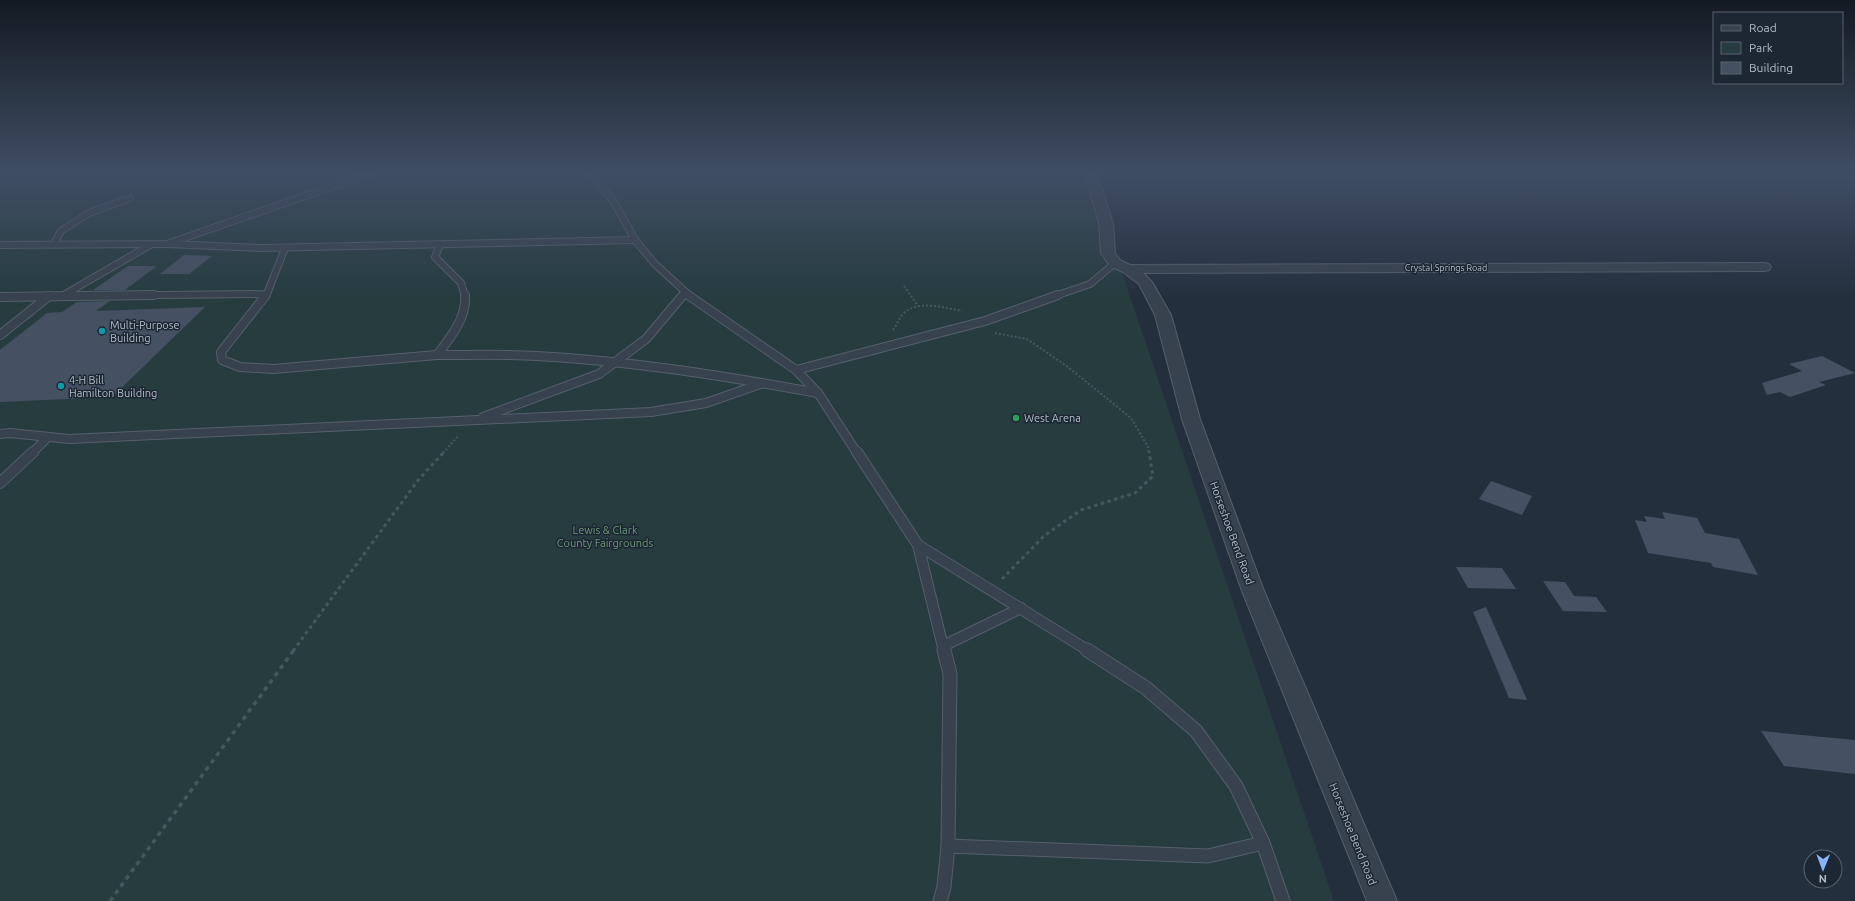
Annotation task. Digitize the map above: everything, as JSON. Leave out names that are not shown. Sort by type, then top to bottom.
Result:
[{"type":"street","name":"Horseshoe Bend Road","points":[[1103,214],[1106,224],[1108,253],[1121,266],[1145,282],[1162,315],[1191,419],[1253,591],[1382,901]]},
{"type":"street","name":"Crystal Springs Road","points":[[1121,266],[1764,267]]},
{"type":"lane","points":[[54,244],[60,231],[87,214]]},
{"type":"lane","points":[[167,244],[253,214]]},
{"type":"lane","points":[[621,214],[635,240],[655,264],[685,293],[796,370],[818,393],[918,544],[950,674],[948,846],[944,887],[940,901]]},
{"type":"lane","points":[[0,246],[54,244],[167,244],[285,248],[601,242],[635,240]]},
{"type":"lane","points":[[61,296],[152,244]]},
{"type":"lane","points":[[437,355],[449,340],[465,310],[465,292],[460,283],[439,263],[435,257],[440,245]]},
{"type":"lane","points":[[285,248],[267,294],[221,352],[222,360],[240,367],[273,369],[437,355],[551,357],[659,367],[818,393]]},
{"type":"lane","points":[[796,370],[994,318],[1090,284],[1121,266]]},
{"type":"lane","points":[[472,421],[599,374],[646,339],[660,325],[685,293]]},
{"type":"lane","points":[[0,297],[267,294]]},
{"type":"lane","points":[[0,335],[49,296]]},
{"type":"lane","points":[[0,434],[10,433],[69,439],[651,412],[706,403],[763,383]]},
{"type":"lane","points":[[0,483],[48,437]]},
{"type":"lane","points":[[918,544],[1146,688],[1196,731],[1236,786],[1263,843],[1283,901]]},
{"type":"lane","points":[[943,646],[1021,608]]},
{"type":"lane","points":[[948,846],[1208,856],[1263,843]]},
{"type":"path","points":[[904,286],[918,306]]},
{"type":"path","points":[[880,348],[905,312],[918,306],[942,307],[994,318]]},
{"type":"path","points":[[991,332],[1027,339],[1068,367],[1131,418],[1148,447],[1153,476],[1135,493],[1081,510],[1045,535],[992,590]]},
{"type":"path","points":[[110,901],[419,479],[472,421]]},
{"type":"green space","name":"Lewis & Clark County Fairgrounds","points":[[0,214],[1102,214],[1334,901],[0,901]]},
{"type":"building","points":[[184,255],[212,256],[189,274],[160,274]]},
{"type":"building","points":[[128,266],[157,266],[125,290],[93,290]]},
{"type":"building","points":[[110,301],[96,311],[205,307],[112,397],[0,402],[0,350],[47,313],[62,312],[77,302]]},
{"type":"building","points":[[1822,356],[1855,373],[1819,382],[1826,385],[1790,397],[1780,392],[1767,395],[1762,383],[1802,371],[1789,364]]},
{"type":"building","points":[[1491,481],[1532,496],[1522,515],[1479,499]]},
{"type":"building","points":[[1662,512],[1697,518],[1705,533],[1739,539],[1758,575],[1713,567],[1711,563],[1648,553],[1635,520],[1647,522],[1644,516],[1665,519]]},
{"type":"building","points":[[1456,567],[1502,568],[1516,589],[1468,588]]},
{"type":"building","points":[[1543,581],[1565,582],[1574,596],[1596,597],[1607,612],[1563,611]]},
{"type":"building","points":[[1486,607],[1527,700],[1509,698],[1473,612]]},
{"type":"building","points":[[1761,731],[1855,740],[1855,774],[1784,766]]},
{"type":"place","name":"Multi-Purpose Building","points":[[102,331]]},
{"type":"place","name":"4-H Bill Hamilton Building","points":[[61,386]]},
{"type":"place","name":"West Arena","points":[[1016,418]]}]
